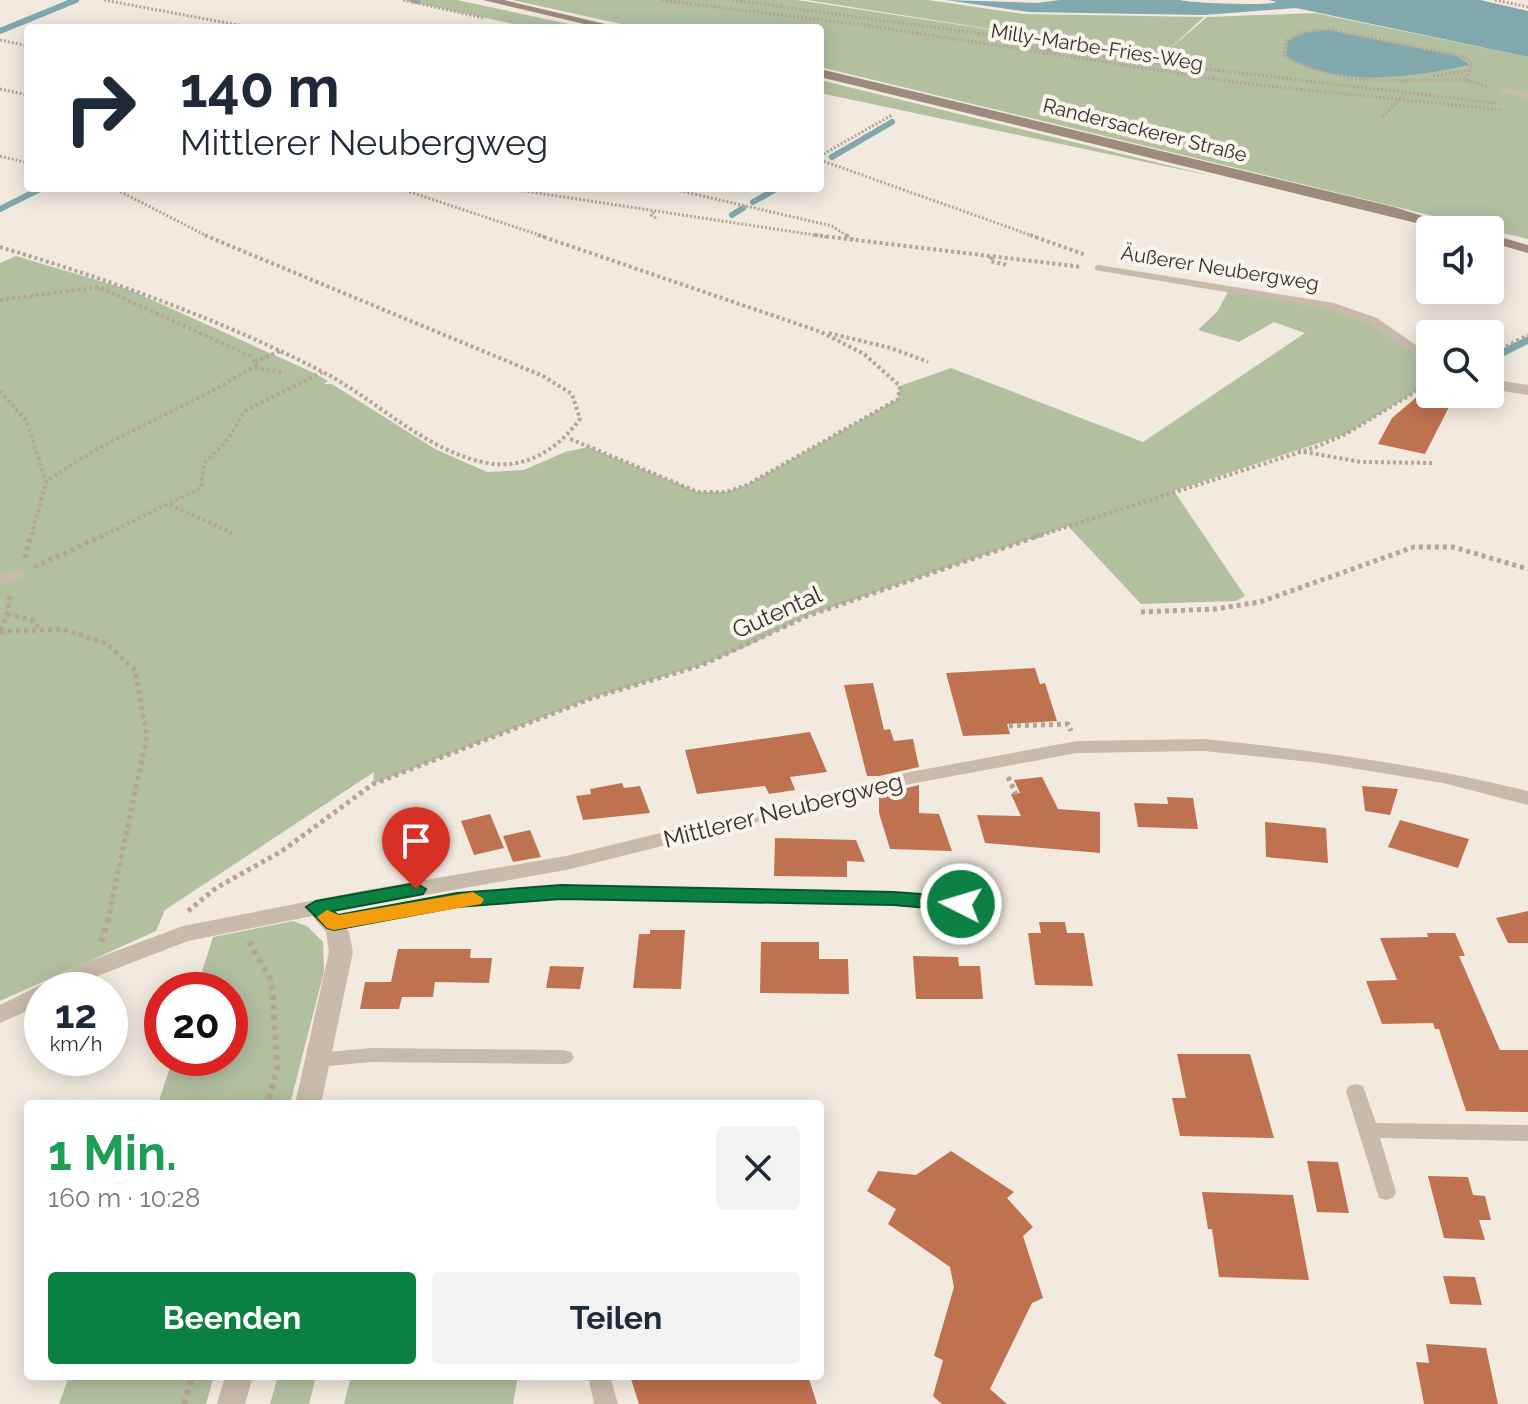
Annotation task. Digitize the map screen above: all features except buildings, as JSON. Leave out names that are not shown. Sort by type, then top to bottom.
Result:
[{"type":"main road","points":[[489,0],[598,24]]},
{"type":"main road","name":"Randersackerer Straße","points":[[824,74],[1416,218]]},
{"type":"main road","points":[[1504,242],[1528,249]]},
{"type":"street","points":[[1504,386],[1528,390]]},
{"type":"street","name":"Mittlerer Neubergweg","points":[[86,972],[183,934],[239,922],[325,915],[566,863],[910,778],[1102,744],[1204,745],[1320,757],[1443,777],[1528,798]]},
{"type":"street","points":[[309,1100],[341,952],[340,935],[325,915]]},
{"type":"street","points":[[0,1015],[24,1003]]},
{"type":"street","points":[[231,1404],[238,1380]]},
{"type":"lane","points":[[1505,91],[1528,95]]},
{"type":"lane","name":"Äußerer Neubergweg","points":[[1099,268],[1330,306],[1373,321],[1416,351]]},
{"type":"lane","points":[[0,581],[18,573]]},
{"type":"lane","name":"Mittlerer Neubergweg","points":[[325,915],[561,892],[894,898],[980,908]]},
{"type":"lane","points":[[317,1060],[372,1055],[564,1057]]},
{"type":"lane","points":[[1356,1091],[1386,1192]]},
{"type":"lane","points":[[1367,1130],[1528,1133]]},
{"type":"lane","points":[[600,1380],[606,1404]]},
{"type":"path","points":[[104,0],[233,24]]},
{"type":"path","points":[[403,0],[491,19]]},
{"type":"path","name":"Milly-Marbe-Fries-Weg","points":[[662,0],[863,25],[1248,84],[1515,112]]},
{"type":"path","points":[[732,0],[990,35],[1037,49],[1513,106]]},
{"type":"path","points":[[1495,0],[1528,7]]},
{"type":"path","points":[[1466,80],[1472,65],[1468,59],[1457,55],[1315,29],[1301,32],[1286,41],[1284,56],[1304,70],[1359,80],[1466,80],[1505,91]]},
{"type":"path","points":[[0,40],[24,45]]},
{"type":"path","points":[[1420,79],[1470,70]]},
{"type":"path","points":[[1352,87],[1359,80]]},
{"type":"path","points":[[0,89],[24,94]]},
{"type":"path","points":[[1383,117],[1405,93]]},
{"type":"path","points":[[824,156],[892,115]]},
{"type":"path","points":[[0,156],[24,162]]},
{"type":"path","name":"Äußerer Neubergweg","points":[[824,159],[1097,259],[1099,268]]},
{"type":"path","points":[[0,247],[163,300],[280,351],[322,372],[440,444],[472,459],[516,464],[532,460],[568,438],[580,419],[572,394],[543,376],[206,236],[122,192]]},
{"type":"path","points":[[410,192],[662,274],[820,332],[879,362],[900,386],[898,399],[747,485],[726,492],[698,492],[568,438]]},
{"type":"path","points":[[529,192],[853,241],[1099,268]]},
{"type":"path","points":[[685,192],[832,226],[853,241]]},
{"type":"path","points":[[654,212],[651,215],[658,219]]},
{"type":"path","points":[[992,257],[990,261],[1007,265]]},
{"type":"path","points":[[98,277],[95,278],[99,287]]},
{"type":"path","points":[[0,300],[99,287],[250,356],[255,364],[285,373]]},
{"type":"path","points":[[820,332],[846,335],[928,362]]},
{"type":"path","points":[[1504,348],[1528,335]]},
{"type":"path","points":[[46,482],[83,455],[222,387],[280,351]]},
{"type":"path","points":[[18,573],[56,559],[194,493],[204,482],[204,463],[225,443],[245,411],[322,372]]},
{"type":"path","points":[[0,391],[27,422],[46,482],[29,550],[11,587],[7,615],[0,631],[63,629],[107,644],[135,670],[147,736],[115,897],[92,969]]},
{"type":"path","name":"Gutental","points":[[183,934],[178,924],[181,916],[216,888],[282,851],[373,784],[592,698],[702,665],[807,616],[1346,434],[1416,392]]},
{"type":"path","points":[[1297,451],[1362,462],[1433,463]]},
{"type":"path","points":[[169,504],[232,533]]},
{"type":"path","points":[[1141,612],[1251,604],[1414,547],[1435,545],[1471,551],[1528,569]]},
{"type":"path","points":[[7,615],[31,619],[39,628]]},
{"type":"path","points":[[1009,726],[1063,724]]},
{"type":"path","points":[[1011,783],[1016,794]]},
{"type":"path","points":[[239,922],[272,982],[277,1067],[269,1100]]},
{"type":"path","points":[[184,1404],[191,1380]]},
{"type":"green space","points":[[403,0],[457,0],[569,24],[514,24]]},
{"type":"green space","points":[[512,0],[797,0],[1085,44],[807,0],[928,0],[1023,14],[1204,17],[1166,52],[1207,17],[1315,13],[1528,57],[1528,239],[1504,233],[1504,216],[1433,216],[824,68],[824,24],[622,24]]},
{"type":"green space","points":[[824,81],[1216,177],[824,94]]},
{"type":"green space","points":[[16,256],[130,290],[314,373],[328,381],[324,384],[332,384],[435,449],[487,472],[524,470],[565,452],[588,447],[698,492],[726,492],[747,485],[898,399],[900,386],[951,368],[1143,442],[1305,333],[1274,322],[1239,342],[1198,330],[1217,312],[1230,288],[1356,314],[1416,352],[1416,392],[1346,434],[1174,491],[1245,596],[1236,601],[1141,604],[1068,526],[807,616],[702,665],[592,698],[373,784],[374,772],[165,910],[156,931],[65,972],[24,972],[24,990],[0,1001],[0,263]]},
{"type":"green space","points":[[293,921],[307,926],[323,942],[324,972],[291,1100],[159,1100],[167,1076],[248,1076],[248,972],[202,972],[213,937]]},
{"type":"green space","points":[[68,1380],[213,1380],[206,1404],[59,1404]]},
{"type":"green space","points":[[277,1380],[315,1380],[309,1404],[270,1404]]},
{"type":"green space","points":[[350,1380],[517,1380],[513,1404],[344,1404]]},
{"type":"water","points":[[946,0],[1037,3],[1060,0],[1179,0],[1245,4],[1276,2],[1269,0],[1480,0],[1528,11],[1528,57],[1296,8],[1204,15],[1029,12]]},
{"type":"water","points":[[1328,30],[1456,56],[1470,65],[1400,76],[1352,77],[1307,66],[1286,56],[1288,41],[1304,33]]},
{"type":"waterway","points":[[0,31],[76,0]]},
{"type":"waterway","points":[[413,0],[417,1]]},
{"type":"waterway","points":[[832,157],[892,122]]},
{"type":"waterway","points":[[0,209],[34,192]]},
{"type":"waterway","points":[[753,202],[771,192]]},
{"type":"waterway","points":[[732,215],[743,208]]},
{"type":"waterway","points":[[1504,352],[1528,340]]},
{"type":"slow traffic","points":[[327,917],[334,923],[473,899]]},
{"type":"route","points":[[416,889],[316,907],[334,923],[457,900],[561,892],[894,898],[961,904]]}]
